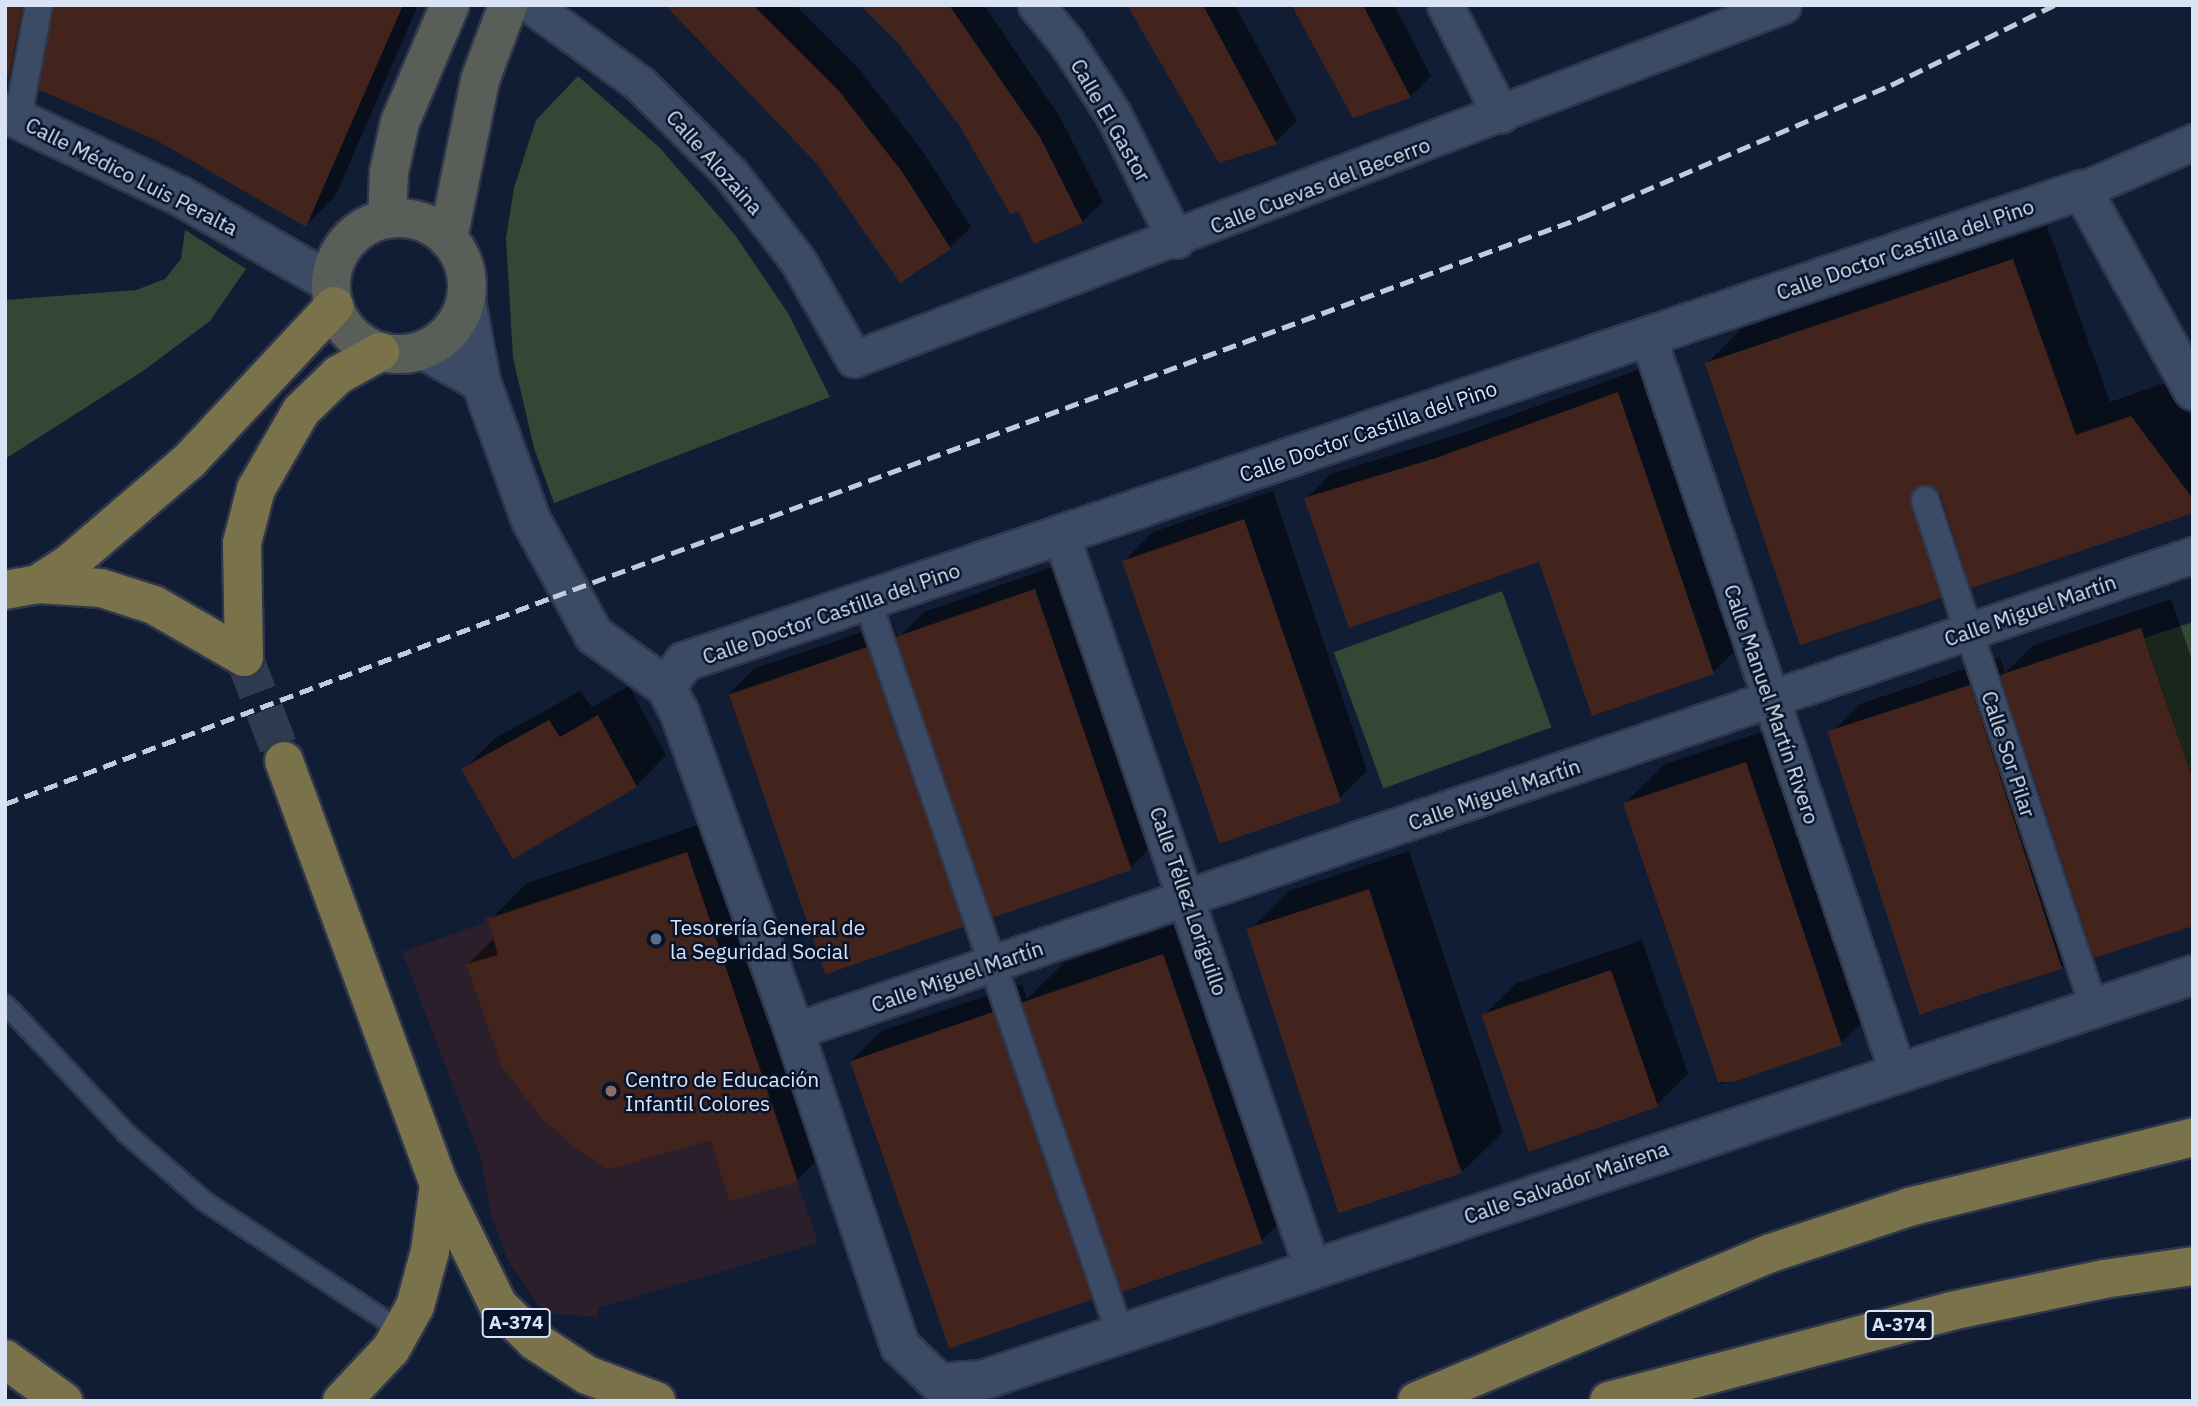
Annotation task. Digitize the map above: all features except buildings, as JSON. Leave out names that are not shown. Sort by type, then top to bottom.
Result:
[{"type":"main road","points":[[387,219],[389,172],[400,121],[450,5]]},
{"type":"main road","points":[[449,239],[480,80],[508,5]]},
{"type":"main road","points":[[387,219],[410,219],[431,226],[449,239],[467,279],[466,301],[457,322],[443,339],[424,350],[402,355],[380,352],[359,342],[343,326],[332,294],[335,261],[348,241],[365,227],[387,219]]},
{"type":"main road","points":[[21,587],[70,563],[190,460],[332,294]]},
{"type":"main road","points":[[21,587],[101,588],[154,605],[244,657],[242,543],[256,489],[301,411],[338,375],[380,352]]},
{"type":"main road","points":[[284,761],[439,1184],[430,1251],[415,1306],[391,1349],[342,1401]]},
{"type":"main road","points":[[1417,1401],[1771,1253],[1909,1207],[2193,1137]]},
{"type":"main road","name":"A-374","points":[[439,1184],[498,1305],[535,1341],[587,1375],[656,1401]]},
{"type":"main road","name":"A-374","points":[[1609,1401],[1951,1311],[2104,1279],[2193,1266]]},
{"type":"main road","points":[[5,1359],[64,1401]]},
{"type":"street","points":[[11,116],[40,5]]},
{"type":"street","name":"Calle Alozaina","points":[[531,5],[640,84],[730,173],[798,261],[854,359]]},
{"type":"street","name":"Calle El Gastor","points":[[1036,5],[1067,43],[1113,114],[1176,240]]},
{"type":"street","points":[[1445,5],[1501,116]]},
{"type":"street","name":"Calle Cuevas del Becerro","points":[[854,359],[1176,240],[1783,5]]},
{"type":"street","name":"Calle Médico Luis Peralta","points":[[11,116],[180,196],[332,294]]},
{"type":"street","points":[[2193,142],[2082,190],[2193,390]]},
{"type":"street","name":"Calle Doctor Castilla del Pino","points":[[666,687],[684,662],[2082,190]]},
{"type":"street","points":[[466,301],[481,382],[531,520],[594,635],[666,687],[695,751],[794,1031]]},
{"type":"street","name":"Calle Manuel Martín Rivero","points":[[1648,337],[1898,1070]]},
{"type":"street","points":[[424,350],[481,382]]},
{"type":"street","name":"Calle Sor Pilar","points":[[1925,500],[2094,1007]]},
{"type":"street","name":"Calle Téllez Loriguillo","points":[[1061,535],[1189,899],[1312,1268]]},
{"type":"street","name":"Calle Miguel Martín","points":[[794,1031],[1189,899],[2193,555]]},
{"type":"street","points":[[867,600],[989,965],[1120,1333]]},
{"type":"street","name":"Calle Salvador Mairena","points":[[794,1031],[900,1346],[939,1382],[983,1380],[1898,1070],[2193,975]]},
{"type":"lane","points":[[5,1004],[127,1134],[204,1201],[402,1331]]},
{"type":"shaded area","name":"Centro de Educación Infantil Colores","points":[[581,888],[732,989],[818,1243],[598,1308],[598,1317],[544,1313],[509,1262],[491,1216],[481,1159],[402,952],[484,923],[483,919]]},
{"type":"green space","points":[[578,76],[660,148],[735,235],[788,313],[830,397],[554,503],[534,448],[513,358],[506,238],[514,188],[536,120]]},
{"type":"green space","points":[[185,230],[246,269],[210,321],[143,371],[5,459],[5,300],[136,290],[165,279],[181,259]]},
{"type":"green space","points":[[1502,591],[1552,727],[1383,788],[1334,652]]},
{"type":"green space","points":[[2193,622],[2193,780],[2145,638]]},
{"type":"tunnel","points":[[244,657],[284,761]]},
{"type":"railway","points":[[5,804],[553,597],[1583,217],[1891,85],[2054,5]]},
{"type":"place","name":"Tesorería General de la Seguridad Social","points":[[656,939]]},
{"type":"place","name":"Centro de Educación Infantil Colores","points":[[611,1091]]}]
